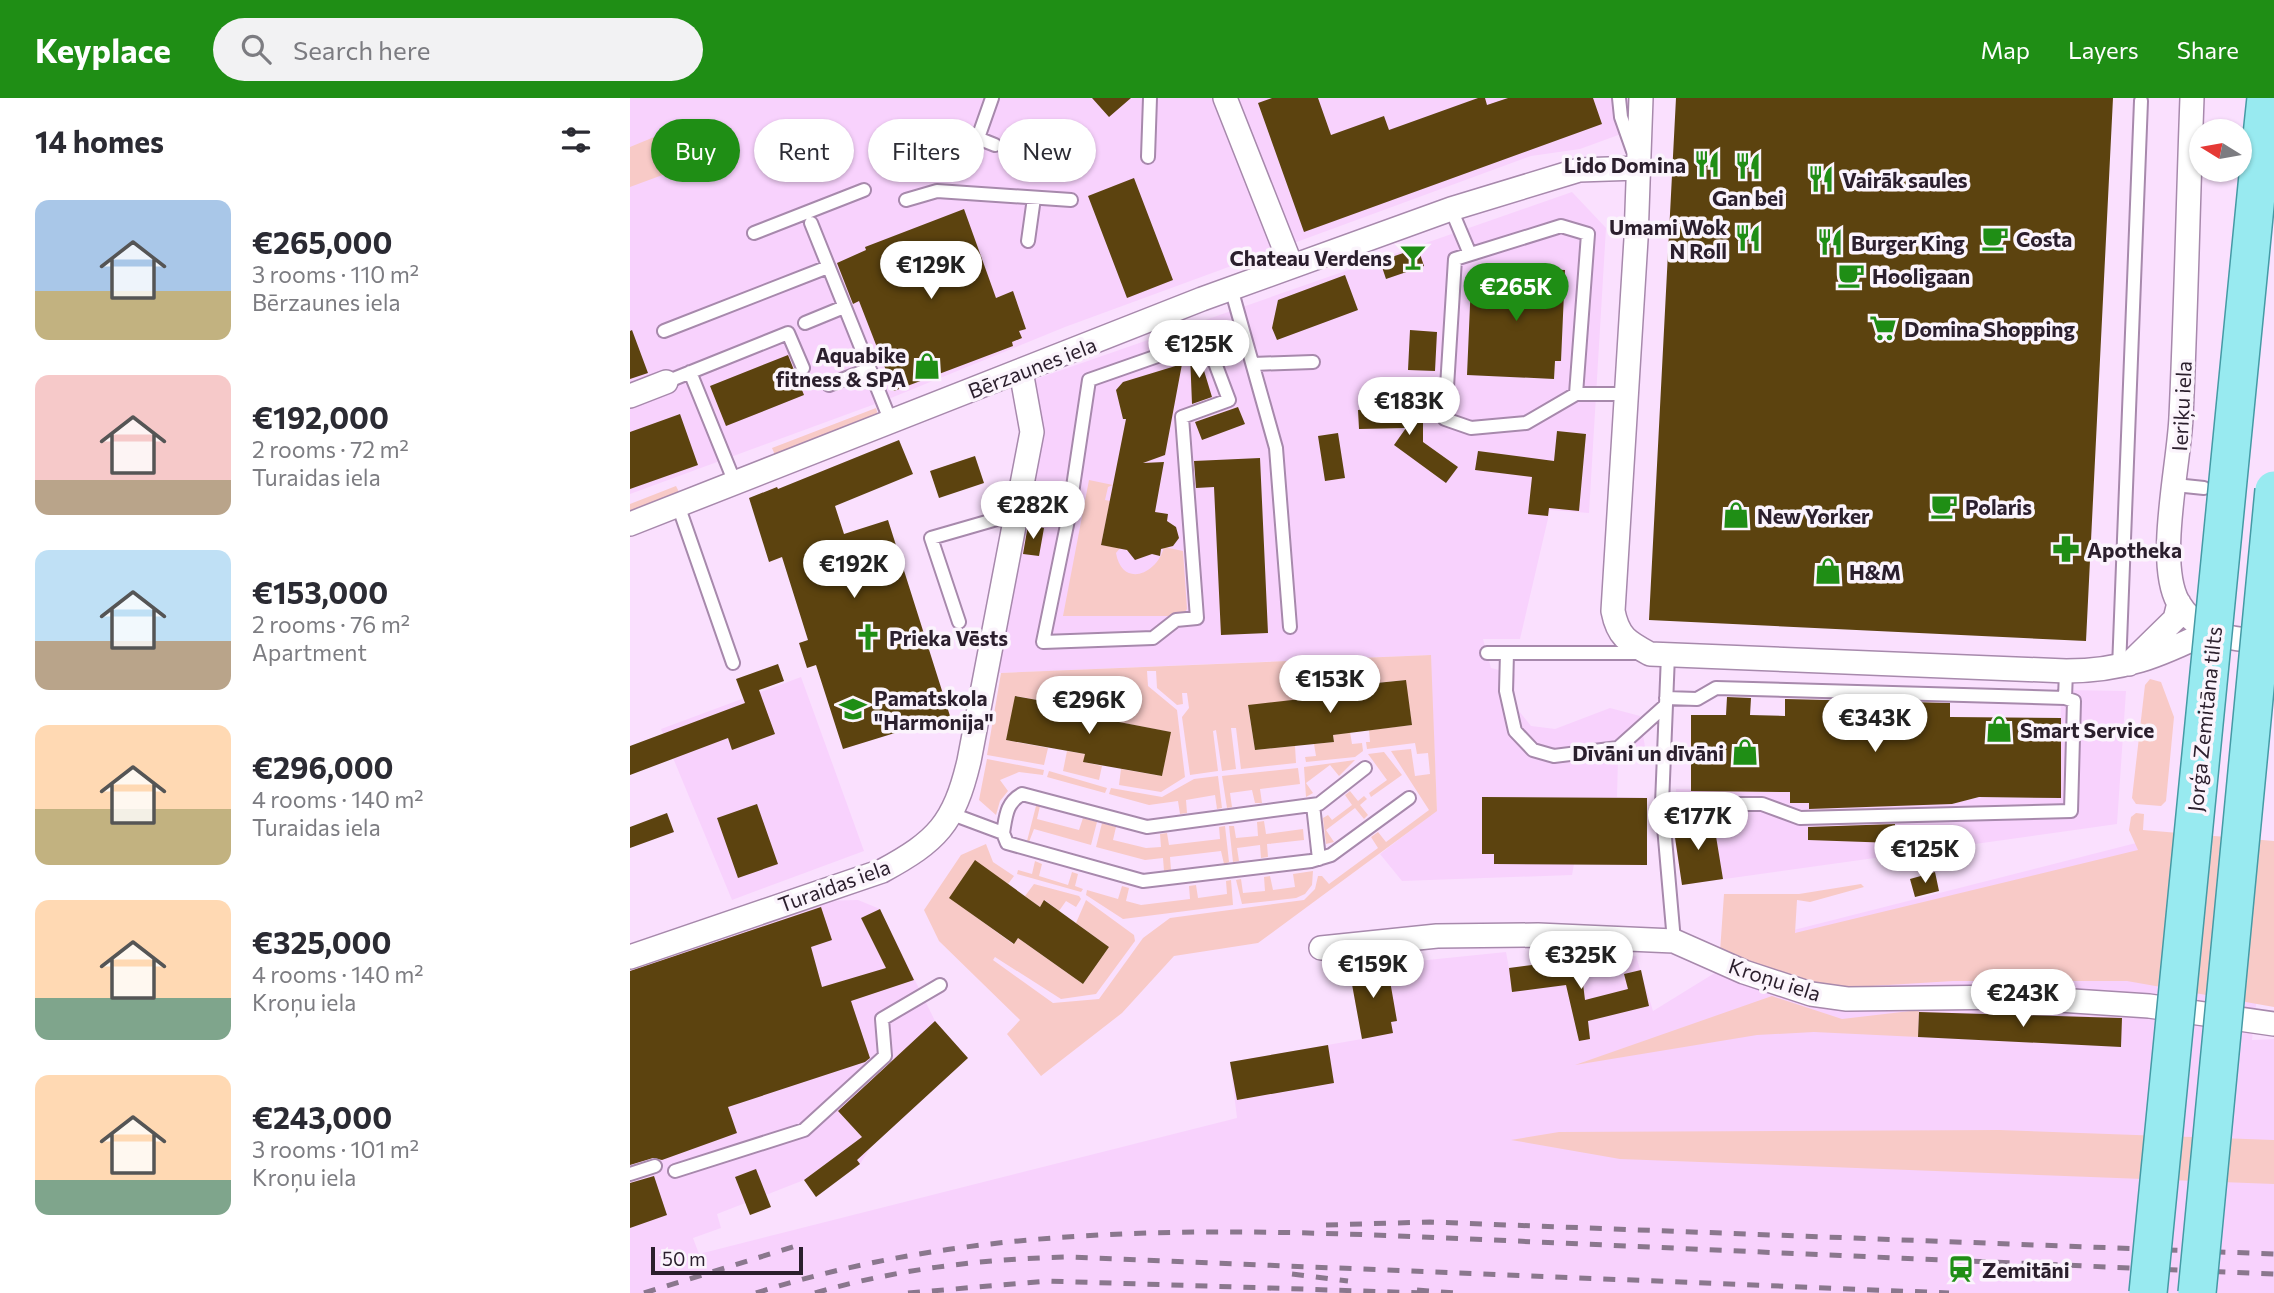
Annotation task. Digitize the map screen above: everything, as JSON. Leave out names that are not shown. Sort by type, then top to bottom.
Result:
[{"type":"main road","name":"Jorģa Zemitāna tilts","points":[[2148,1293],[2266,98]]},
{"type":"main road","points":[[2197,1293],[2274,490]]},
{"type":"street","points":[[1225,98],[1291,265]]},
{"type":"street","points":[[1641,98],[1613,611],[1617,630],[1633,645],[1659,654],[2066,671],[2124,666],[2155,658],[2210,631]]},
{"type":"street","name":"Ieriķu iela","points":[[2192,98],[2181,421],[2170,578],[2179,603],[2196,622],[2210,631],[2238,641],[2274,639]]},
{"type":"street","name":"Bērzaunes iela","points":[[630,524],[1231,288],[1451,208],[1579,170],[1638,168]]},
{"type":"street","name":"Turaidas iela","points":[[630,957],[882,871],[920,850],[952,814],[969,761],[1032,432],[1021,371]]},
{"type":"street","points":[[630,396],[666,382]]},
{"type":"street","points":[[2124,666],[2175,619],[2179,603]]},
{"type":"street","name":"Kroņu iela","points":[[1321,948],[1437,936],[1538,935],[1674,941],[1744,972],[1811,994],[1847,999],[2013,997],[2150,1006],[2188,1014],[2274,1024]]},
{"type":"lane","points":[[992,98],[979,135],[981,139],[995,145]]},
{"type":"lane","points":[[1148,157],[1150,98]]},
{"type":"lane","points":[[1619,98],[1621,117],[1638,168]]},
{"type":"lane","points":[[2124,666],[2141,100]]},
{"type":"lane","points":[[754,233],[864,190]]},
{"type":"lane","points":[[906,200],[937,191],[1071,200]]},
{"type":"lane","points":[[1028,241],[1034,198]]},
{"type":"lane","points":[[1451,208],[1470,254]]},
{"type":"lane","points":[[811,223],[891,422]]},
{"type":"lane","points":[[1576,394],[1588,234],[1561,226],[1455,259],[1445,419],[1471,428],[1526,423],[1576,394],[1626,394]]},
{"type":"lane","points":[[664,331],[828,267]]},
{"type":"lane","points":[[1231,288],[1276,448],[1290,627]]},
{"type":"lane","points":[[805,323],[844,307]]},
{"type":"lane","points":[[666,382],[788,333],[803,369]]},
{"type":"lane","points":[[1206,339],[1229,400],[1182,417],[1197,618],[1176,620],[1153,638],[1043,642],[1068,520],[1089,380],[1206,339]]},
{"type":"lane","points":[[1253,364],[1313,362]]},
{"type":"lane","points":[[830,386],[869,369]]},
{"type":"lane","points":[[690,372],[735,484]]},
{"type":"lane","points":[[2175,485],[2204,488]]},
{"type":"lane","points":[[678,505],[733,663]]},
{"type":"lane","points":[[959,622],[931,538],[1017,516],[1068,520]]},
{"type":"lane","points":[[1487,653],[1659,654],[1666,701],[1662,804],[1674,941]]},
{"type":"lane","points":[[1507,653],[1506,691],[1515,731],[1534,750],[1554,756],[1618,748],[1666,701],[1697,699],[1716,688],[2065,698],[2074,701],[2071,811],[1800,818],[1762,804],[1662,804]]},
{"type":"lane","points":[[2065,698],[2066,671]]},
{"type":"lane","points":[[1365,768],[1319,804],[1147,827],[1022,794],[1012,799],[1007,808],[1003,833],[1007,843],[1021,848],[1143,881],[1319,859],[1331,855],[1409,797]]},
{"type":"lane","points":[[1313,805],[1319,859]]},
{"type":"lane","points":[[952,814],[1003,833]]},
{"type":"lane","points":[[675,1171],[804,1129],[885,1055],[883,1019],[940,985]]},
{"type":"lane","points":[[630,1174],[655,1166]]},
{"type":"shaded area","points":[[630,98],[1633,98],[1632,130],[1580,149],[1531,156],[1065,327],[886,400],[630,494]]},
{"type":"shaded area","points":[[651,138],[651,179],[630,187],[630,147]]},
{"type":"shaded area","points":[[1572,192],[1606,228],[1589,513],[1550,510],[1520,639],[1483,639],[1491,668],[1515,674],[1514,705],[1531,726],[1555,729],[1610,708],[1640,716],[1645,747],[1618,759],[1617,797],[1647,798],[1647,865],[1574,864],[1572,875],[1402,881],[1380,854],[1437,810],[1430,655],[974,674],[1019,440],[1021,418],[1013,387]]},
{"type":"shaded area","points":[[876,408],[878,415],[775,455],[772,448]]},
{"type":"shaded area","points":[[1089,480],[1113,485],[1108,487],[1105,500],[1110,501],[1101,545],[1120,548],[1116,553],[1119,564],[1125,571],[1140,574],[1147,570],[1160,557],[1164,547],[1183,551],[1187,609],[1182,616],[1063,616]]},
{"type":"shaded area","points":[[676,486],[680,494],[630,513],[630,504]]},
{"type":"shaded area","points":[[1431,655],[1437,811],[1258,943],[1174,956],[1122,1013],[1041,1076],[1007,1034],[1020,1020],[939,941],[924,910],[961,855],[986,844],[993,862],[1014,876],[1008,884],[975,861],[950,898],[1013,944],[1018,938],[1083,984],[1109,947],[1076,923],[1086,900],[1134,935],[1135,941],[1096,994],[1061,999],[995,957],[993,960],[1053,1003],[1099,999],[1143,938],[1170,918],[1304,900],[1315,889],[1318,876],[1322,876],[1329,884],[1378,848],[1371,837],[1378,832],[1386,842],[1429,810],[1391,751],[1411,749],[1415,776],[1430,774],[1428,753],[1417,754],[1415,743],[1367,749],[1366,742],[1370,742],[1369,730],[1412,725],[1405,680],[1327,688],[1328,696],[1248,706],[1255,750],[1295,746],[1296,763],[1241,769],[1236,728],[1231,728],[1236,769],[1222,771],[1216,730],[1213,731],[1218,771],[1190,775],[1182,717],[1189,708],[1187,693],[1182,693],[1183,704],[1177,705],[1157,688],[1156,671],[1147,671],[1148,686],[1177,710],[1185,777],[1161,792],[1119,785],[1121,769],[1162,776],[1170,732],[1093,717],[1094,710],[1016,696],[1006,740],[1048,748],[1044,765],[987,755],[1001,673]]},
{"type":"shaded area","points":[[801,677],[864,851],[732,900],[661,729]]},
{"type":"shaded area","points":[[2150,679],[2161,682],[2174,717],[2166,801],[2161,806],[2136,804],[2132,798],[2145,685]]},
{"type":"shaded area","points":[[2061,690],[2126,691],[2117,824],[1682,885],[1673,824],[1676,789],[1790,792],[1791,803],[1952,804],[1979,797],[2060,798]]},
{"type":"shaded area","points":[[1350,732],[1352,744],[1362,743],[1363,751],[1355,757],[1306,762],[1305,757],[1316,756],[1314,744],[1334,742],[1333,735]]},
{"type":"shaded area","points":[[1067,751],[1085,754],[1084,762],[1102,766],[1099,780],[1063,771]]},
{"type":"shaded area","points":[[1384,752],[1402,775],[1371,797],[1369,793],[1387,780],[1368,754]]},
{"type":"shaded area","points":[[987,759],[1044,770],[1043,775],[1019,772],[1000,780],[1008,791],[1000,801],[996,815],[979,800]]},
{"type":"shaded area","points":[[1355,760],[1339,776],[1330,765],[1306,783],[1313,793],[1306,797],[1304,767]]},
{"type":"shaded area","points":[[1298,768],[1300,784],[1260,789],[1262,803],[1255,803],[1252,790],[1230,793],[1232,807],[1227,808],[1222,776]]},
{"type":"shaded area","points":[[1049,771],[1107,788],[1105,793],[1047,777]]},
{"type":"shaded area","points":[[1218,776],[1222,808],[1217,809],[1215,795],[1186,800],[1187,813],[1180,814],[1178,801],[1149,805],[1109,794],[1111,788],[1162,797],[1194,779]]},
{"type":"shaded area","points":[[1350,791],[1358,801],[1364,796],[1367,799],[1360,805],[1368,815],[1364,819],[1355,808],[1326,830],[1334,842],[1326,844],[1323,818],[1328,815],[1332,820],[1352,805],[1345,795]]},
{"type":"shaded area","points":[[1036,806],[1040,806],[1037,819],[1079,830],[1083,818],[1097,822],[1091,845],[1034,829],[1029,842],[1027,841]]},
{"type":"shaded area","points":[[2136,813],[2144,814],[2143,830],[2274,841],[2274,1007],[2127,981],[1953,981],[1823,989],[1720,952],[1724,894],[1799,894],[1861,884],[1864,887],[1810,902],[1797,900],[1795,933],[2138,850],[2129,830],[2131,817]]},
{"type":"shaded area","points":[[1264,821],[1266,834],[1303,829],[1304,840],[1267,844],[1268,857],[1261,858],[1260,845],[1237,848],[1239,861],[1233,862],[1229,826],[1234,826],[1236,838],[1258,836],[1257,822]]},
{"type":"shaded area","points":[[1102,823],[1116,827],[1113,840],[1146,848],[1161,847],[1160,834],[1167,833],[1169,845],[1220,839],[1219,827],[1225,826],[1229,862],[1224,864],[1221,851],[1170,857],[1171,870],[1164,871],[1163,858],[1145,860],[1096,847]]},
{"type":"shaded area","name":"Zemitāni","points":[[2140,842],[2265,927],[2252,1040],[2274,1039],[2274,1293],[630,1293],[630,970],[819,901],[858,900],[880,909],[935,1021],[968,1058],[871,1147],[860,1164],[816,1197],[804,1180],[717,1214],[721,1228],[693,1238],[699,1254],[1237,1118],[1230,1062],[1362,1039],[1349,968],[1506,952],[1509,968],[1636,956],[1653,1011],[1778,934]]},
{"type":"shaded area","points":[[1035,861],[1042,864],[1039,876],[1068,885],[1072,872],[1078,874],[1075,886],[1083,889],[1081,892],[1017,874],[1018,870],[1032,874]]},
{"type":"shaded area","points":[[1313,871],[1312,885],[1305,894],[1296,898],[1242,904],[1236,880],[1241,879],[1243,893],[1265,891],[1264,877],[1270,876],[1273,890],[1295,887],[1293,874]]},
{"type":"shaded area","points":[[1231,880],[1233,905],[1123,919],[1086,895],[1087,890],[1118,899],[1122,886],[1129,888],[1126,901],[1141,905],[1190,899],[1189,886],[1196,885],[1198,898],[1227,894],[1226,881]]},
{"type":"shaded area","points":[[1034,884],[1079,896],[1081,899],[1076,907],[1066,901],[1059,911],[1045,900],[1040,907],[1025,896]]},
{"type":"shaded area","points":[[1772,996],[1842,1019],[1919,1010],[1918,1037],[1814,1032],[1757,1035],[1575,1065]]},
{"type":"shaded area","points":[[1999,1130],[2274,1140],[2274,1184],[1620,1159],[1511,1140],[1559,1132]]},
{"type":"building","points":[[1092,98],[1131,98],[1109,117]]},
{"type":"building","points":[[1272,98],[1318,98],[1331,135],[1384,116],[1389,130],[1478,98],[1485,98],[1487,105],[1508,98],[1593,98],[1602,124],[1304,232],[1258,103]]},
{"type":"building","name":"Domina Shopping","points":[[1676,98],[2113,98],[2086,641],[1649,620]]},
{"type":"building","points":[[1134,178],[1173,280],[1127,298],[1088,196]]},
{"type":"building","points":[[964,209],[996,298],[1013,291],[1026,329],[1019,331],[1022,338],[1012,342],[1013,346],[894,391],[859,301],[853,304],[837,263],[866,250],[865,247]]},
{"type":"building","points":[[1418,248],[1424,266],[1386,279],[1380,261]]},
{"type":"building","points":[[1484,266],[1565,270],[1561,361],[1555,361],[1554,379],[1467,375],[1471,282],[1483,282]]},
{"type":"building","points":[[1345,275],[1358,310],[1277,340],[1272,328],[1278,300]]},
{"type":"building","points":[[632,330],[648,373],[630,379],[630,331]]},
{"type":"building","points":[[1410,330],[1437,332],[1435,371],[1408,370]]},
{"type":"building","points":[[1198,351],[1212,397],[1192,404],[1190,354]]},
{"type":"building","points":[[788,355],[804,395],[726,426],[710,386]]},
{"type":"building","points":[[1182,364],[1165,455],[1143,463],[1164,462],[1155,512],[1168,514],[1167,521],[1176,527],[1179,538],[1173,546],[1161,549],[1160,556],[1152,554],[1135,560],[1127,550],[1101,545],[1126,419],[1123,419],[1116,390],[1123,382]]},
{"type":"building","points":[[1423,405],[1423,442],[1458,467],[1446,483],[1394,445],[1406,428],[1359,429],[1358,410],[1420,408]]},
{"type":"building","points":[[1238,407],[1245,424],[1202,440],[1195,422]]},
{"type":"building","points":[[680,414],[698,465],[630,489],[630,432]]},
{"type":"building","points":[[1557,431],[1586,434],[1579,511],[1549,508],[1548,516],[1528,514],[1532,477],[1475,470],[1478,451],[1554,461]]},
{"type":"building","points":[[1338,433],[1345,478],[1325,481],[1318,436]]},
{"type":"building","points":[[899,440],[913,474],[835,506],[844,534],[888,520],[950,716],[843,749],[816,665],[807,668],[799,643],[808,640],[782,557],[769,562],[749,498]]},
{"type":"building","points":[[975,456],[984,483],[939,498],[930,471]]},
{"type":"building","points":[[1260,458],[1268,633],[1221,635],[1214,487],[1196,488],[1194,461]]},
{"type":"building","points":[[1028,525],[1044,528],[1039,556],[1023,554]]},
{"type":"building","points":[[778,664],[784,681],[759,690],[775,734],[732,750],[728,738],[630,775],[630,746],[745,703],[736,679]]},
{"type":"building","points":[[1406,680],[1412,725],[1333,735],[1334,742],[1255,750],[1248,705],[1328,696],[1327,688]]},
{"type":"building","points":[[1015,696],[1094,710],[1093,717],[1171,732],[1162,776],[1083,762],[1085,754],[1006,740]]},
{"type":"building","points":[[1727,697],[1751,698],[1750,715],[1785,716],[1785,699],[1950,703],[1950,717],[2061,718],[2061,798],[1979,797],[1952,804],[1809,809],[1809,803],[1790,803],[1790,792],[1691,791],[1691,715],[1726,715]]},
{"type":"building","points":[[1482,797],[1647,798],[1647,865],[1494,864],[1494,854],[1482,854]]},
{"type":"building","points":[[757,804],[778,864],[738,878],[717,818]]},
{"type":"building","points":[[667,813],[674,832],[630,848],[630,827]]},
{"type":"building","points":[[1713,818],[1723,879],[1682,885],[1673,824]]},
{"type":"building","points":[[1895,824],[1894,843],[1808,840],[1808,827]]},
{"type":"building","points":[[975,860],[1040,907],[1044,900],[1109,947],[1083,984],[1018,938],[1014,944],[949,898]]},
{"type":"building","points":[[1935,872],[1939,891],[1915,897],[1910,879]]},
{"type":"building","points":[[821,907],[832,940],[811,947],[822,987],[886,968],[861,918],[880,909],[914,980],[851,1001],[870,1058],[865,1062],[728,1107],[737,1133],[662,1160],[653,1158],[630,1165],[630,971]]},
{"type":"building","points":[[1580,959],[1585,1000],[1628,989],[1624,974],[1641,970],[1649,1006],[1588,1021],[1590,1039],[1579,1041],[1566,985],[1512,992],[1509,968]]},
{"type":"building","points":[[1380,962],[1382,976],[1389,975],[1397,1021],[1391,1022],[1393,1033],[1362,1039],[1349,968]]},
{"type":"building","points":[[1919,1012],[2122,1018],[2121,1047],[1918,1037]]},
{"type":"building","points":[[935,1021],[968,1058],[857,1160],[860,1164],[816,1197],[804,1180],[862,1137],[838,1111]]},
{"type":"building","points":[[1328,1045],[1334,1083],[1237,1100],[1230,1062]]},
{"type":"building","points":[[756,1169],[771,1207],[750,1215],[735,1177]]},
{"type":"building","points":[[654,1176],[667,1215],[630,1228],[630,1183]]},
{"type":"railway","points":[[1326,1225],[1430,1222],[2274,1254]]},
{"type":"railway","points":[[756,1293],[854,1267],[954,1249],[1055,1238],[1156,1233],[1360,1234],[2274,1274]]},
{"type":"railway","points":[[644,1293],[799,1245]]},
{"type":"railway","points":[[815,1293],[940,1267],[1067,1257],[1949,1293]]},
{"type":"railway","points":[[1292,1274],[1348,1281]]},
{"type":"railway","points":[[908,1293],[1047,1281],[1426,1293]]},
{"type":"railway","points":[[1417,1290],[1455,1293]]},
{"type":"place","name":"Lido Domina","points":[[1707,164]]},
{"type":"place","name":"Gan bei","points":[[1748,166]]},
{"type":"place","name":"Vairāk saules","points":[[1821,179]]},
{"type":"place","name":"Umami Wok N Roll","points":[[1748,238]]},
{"type":"place","name":"Costa","points":[[1995,238]]},
{"type":"place","name":"Burger King","points":[[1830,242]]},
{"type":"place","name":"Chateau Verdens","points":[[1413,257]]},
{"type":"place","name":"Hooligaan","points":[[1851,275]]},
{"type":"place","name":"Domina Shopping","points":[[1883,328]]},
{"type":"place","name":"Aquabike fitness & SPA","points":[[927,366]]},
{"type":"place","name":"Polaris","points":[[1944,506]]},
{"type":"place","name":"New Yorker","points":[[1736,515]]},
{"type":"place","name":"Apotheka","points":[[2066,549]]},
{"type":"place","name":"H&M","points":[[1828,571]]},
{"type":"place","name":"Prieka Vēsts","points":[[868,637]]},
{"type":"place","name":"Pamatskola \"Harmonija\"","points":[[853,709]]},
{"type":"place","name":"Smart Service","points":[[1999,729]]},
{"type":"place","name":"Dīvāni un dīvāni","points":[[1745,752]]},
{"type":"place","name":"Zemitāni","points":[[1961,1269]]}]
